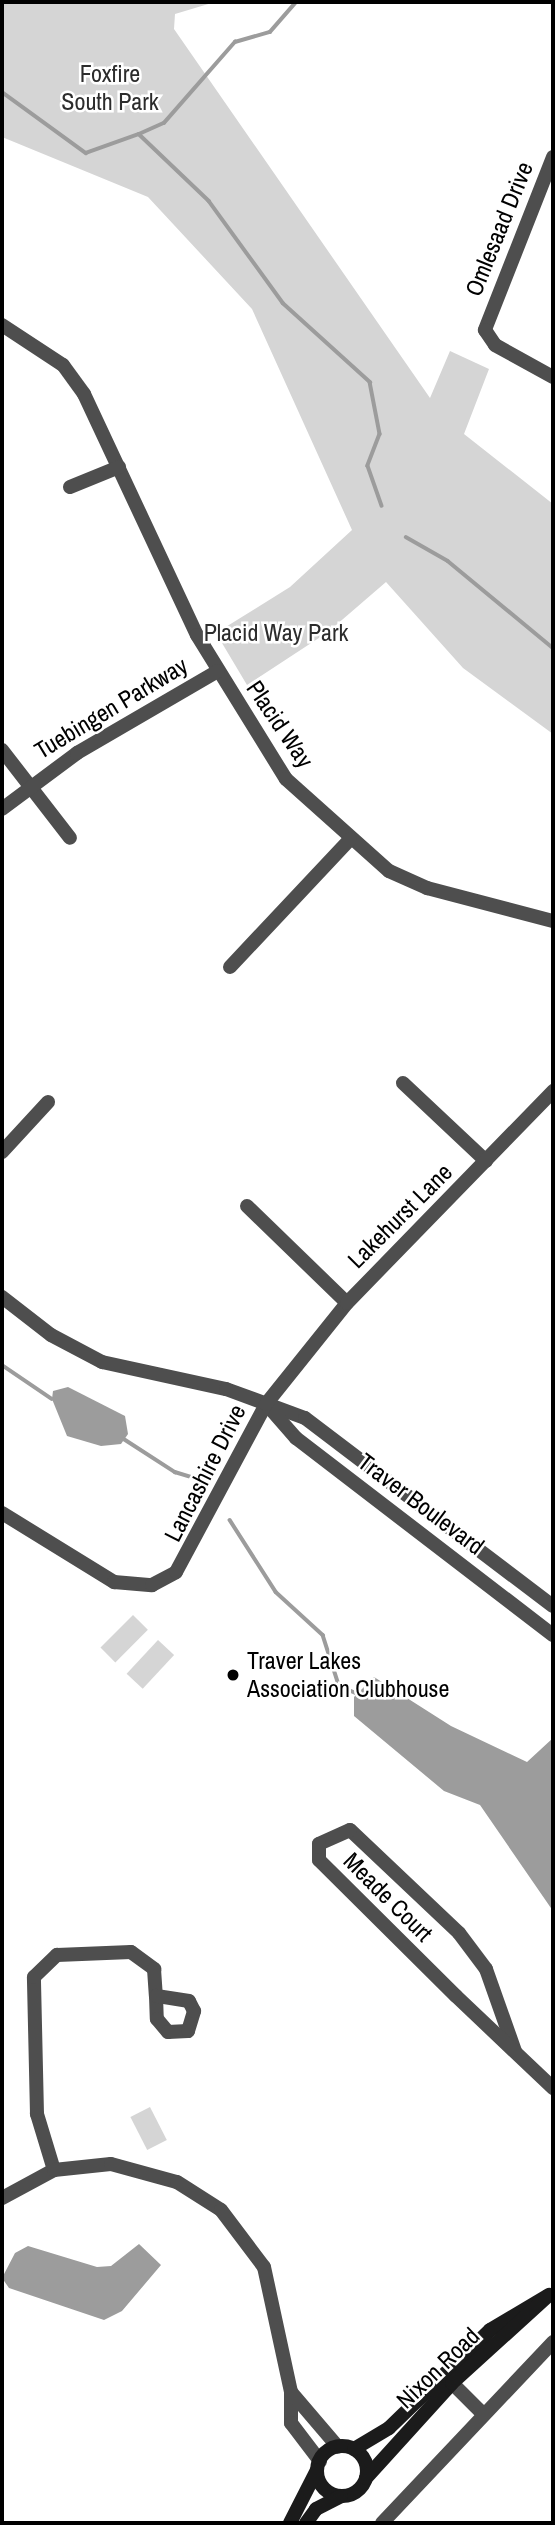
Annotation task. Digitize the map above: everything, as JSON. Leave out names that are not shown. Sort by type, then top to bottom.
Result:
[{"type":"main road","name":"Nixon Road","points":[[366,2478],[452,2383],[550,2294]]},
{"type":"main road","name":"Nixon Road","points":[[354,2449],[389,2428],[490,2330],[550,2294]]},
{"type":"main road","points":[[290,2523],[319,2465],[338,2447],[354,2449],[365,2461],[366,2478],[357,2492],[341,2496],[316,2509],[306,2523]]},
{"type":"main road","points":[[319,2465],[326,2490],[341,2496]]},
{"type":"street","name":"Omlesaad Drive","points":[[553,157],[487,318],[492,343],[553,377]]},
{"type":"street","name":"Placid Way","points":[[2,325],[63,365],[85,394],[218,671],[286,779],[350,839],[389,871],[427,888],[553,921]]},
{"type":"street","points":[[69,487],[119,467]]},
{"type":"street","name":"Tuebingen Parkway","points":[[2,809],[27,785],[218,671]]},
{"type":"street","name":"Tuebingen Parkway","points":[[2,750],[70,838]]},
{"type":"street","points":[[230,967],[350,839]]},
{"type":"street","name":"Lakehurst Lane","points":[[403,1083],[486,1161]]},
{"type":"street","name":"Lakehurst Lane","points":[[266,1404],[347,1303],[553,1091]]},
{"type":"street","points":[[2,1152],[48,1102]]},
{"type":"street","name":"Lakehurst Lane","points":[[247,1206],[347,1303]]},
{"type":"street","name":"Traver Boulevard","points":[[2,1297],[51,1335],[102,1362],[266,1404],[305,1418],[553,1605]]},
{"type":"street","name":"Traver Boulevard","points":[[266,1404],[296,1438],[553,1635]]},
{"type":"street","name":"Lancashire Drive","points":[[2,1513],[114,1582],[129,1586],[164,1581],[191,1553],[266,1404]]},
{"type":"street","name":"Meade Court","points":[[515,2051],[486,1969],[459,1933],[350,1830],[319,1844],[319,1860],[515,2051],[553,2088]]},
{"type":"street","points":[[54,2170],[37,2115],[34,1977],[57,1955],[131,1952],[154,1969],[156,1996]]},
{"type":"street","points":[[2,2197],[54,2170],[111,2164],[146,2170],[221,2210],[264,2267],[291,2392],[291,2423],[319,2465]]},
{"type":"street","points":[[382,2523],[553,2342]]},
{"type":"street","points":[[452,2383],[484,2415]]},
{"type":"street","points":[[291,2392],[338,2447]]},
{"type":"green space","points":[[2,2],[215,2],[175,14],[174,29],[430,398],[450,351],[489,369],[464,434],[553,504],[553,734],[463,668],[386,582],[328,632],[247,685],[216,633],[290,587],[352,530],[252,309],[148,197],[2,137]]},
{"type":"green space","points":[[133,1615],[148,1630],[115,1662],[100,1648]]},
{"type":"green space","points":[[158,1640],[174,1655],[143,1689],[127,1674]]},
{"type":"green space","points":[[150,2107],[167,2140],[147,2150],[130,2117]]},
{"type":"shaded area","points":[[68,1387],[125,1416],[128,1434],[121,1444],[101,1446],[67,1436],[52,1399],[53,1391]]},
{"type":"shaded area","points":[[374,1677],[451,1726],[527,1762],[553,1738],[553,1911],[480,1805],[444,1791],[354,1716],[354,1697]]},
{"type":"shaded area","points":[[139,2244],[161,2265],[122,2311],[104,2320],[9,2288],[2,2278],[15,2253],[28,2246],[97,2267],[111,2266]]},
{"type":"waterway","points":[[139,134],[164,123],[235,42],[270,32],[296,2]]},
{"type":"waterway","points":[[2,92],[86,153],[139,134],[209,201],[283,303],[370,382],[380,434],[368,466],[382,506]]},
{"type":"waterway","points":[[406,537],[448,561],[553,648]]},
{"type":"waterway","points":[[2,1365],[52,1399]]},
{"type":"waterway","points":[[124,1439],[175,1472],[198,1479]]},
{"type":"waterway","points":[[230,1520],[276,1592],[323,1635],[338,1682]]},
{"type":"waterway","points":[[349,1690],[358,1694]]},
{"type":"place","name":"Traver Lakes Association Clubhouse","points":[[233,1675]]},
{"type":"park label","name":"Foxfire South Park","points":[[110,88]]},
{"type":"park label","name":"Placid Way Park","points":[[276,633]]}]
